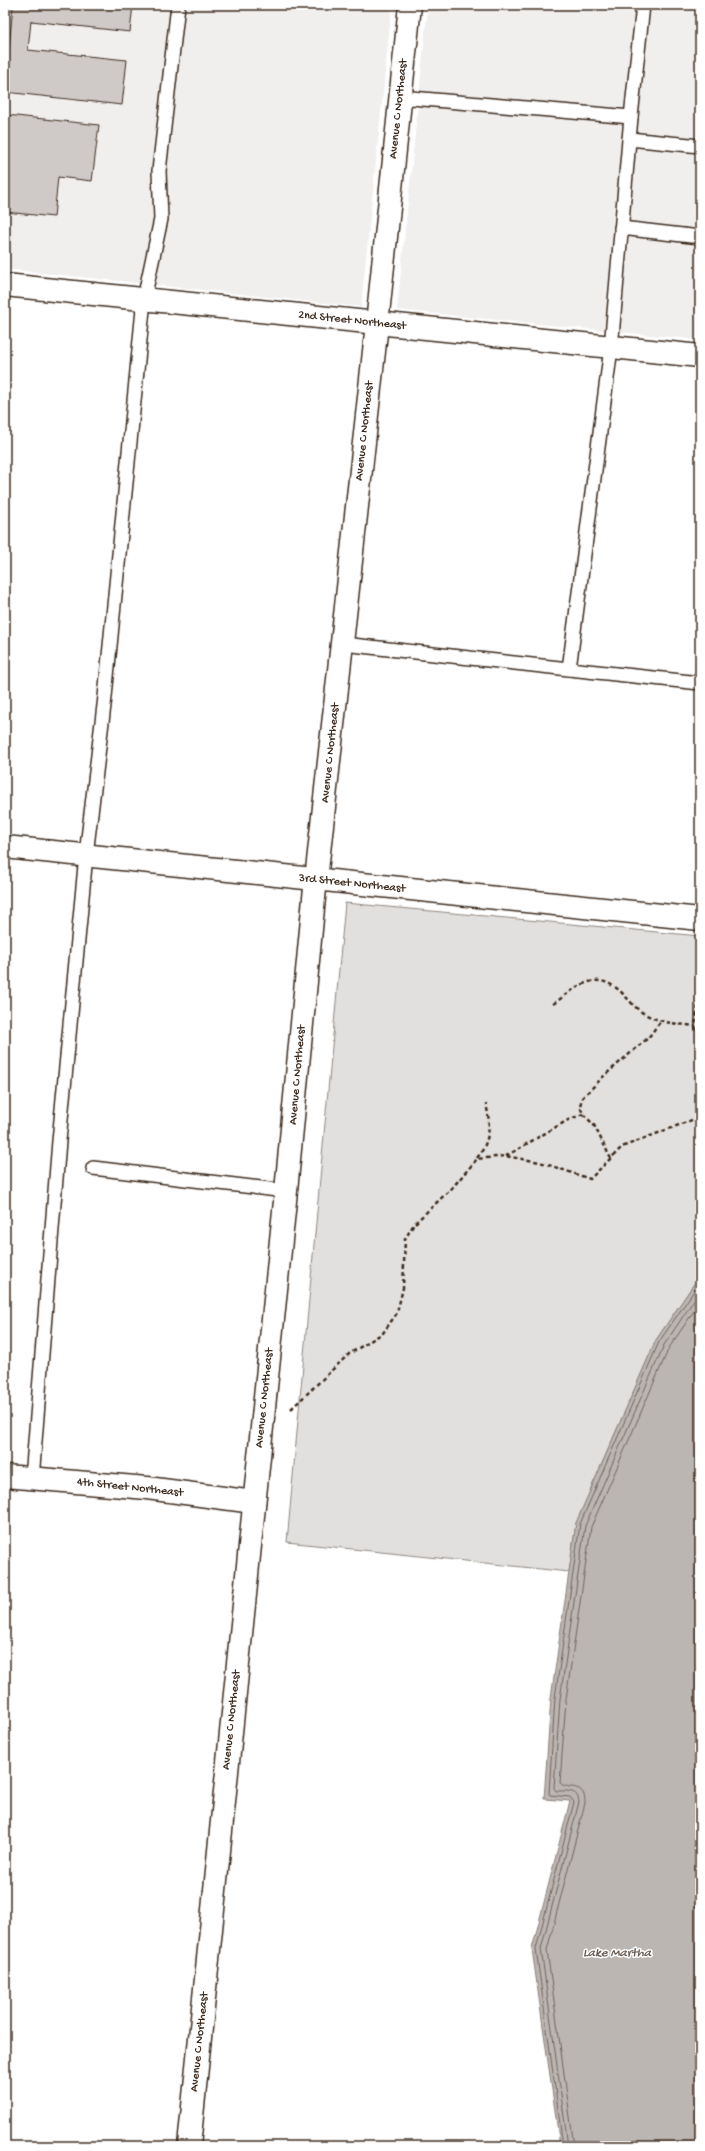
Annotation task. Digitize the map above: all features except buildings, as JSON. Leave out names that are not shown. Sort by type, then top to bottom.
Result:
[{"type":"street","name":"Avenue C Northeast","points":[[189,2146],[316,881],[378,324],[410,5]]},
{"type":"street","name":"2nd Street Northeast","points":[[5,285],[700,356]]},
{"type":"street","name":"3rd Street Northeast","points":[[5,847],[316,881],[700,919]]},
{"type":"street","name":"4th Street Northeast","points":[[5,1476],[147,1488],[254,1502]]},
{"type":"lane","points":[[32,1479],[59,1140],[86,855],[105,697],[144,299],[160,219],[159,171],[178,5]]},
{"type":"lane","points":[[569,669],[611,348],[631,117],[643,5]]},
{"type":"lane","points":[[400,97],[631,117]]},
{"type":"lane","points":[[629,139],[700,146]]},
{"type":"lane","points":[[621,228],[700,237]]},
{"type":"lane","points":[[343,644],[700,683]]},
{"type":"lane","points":[[93,1168],[286,1191]]},
{"type":"path","points":[[553,1004],[584,982],[599,981],[618,990],[643,1013],[660,1022],[695,1026]]},
{"type":"path","points":[[700,992],[695,1026],[700,1042]]},
{"type":"path","points":[[611,1159],[594,1125],[583,1114],[580,1106],[582,1098],[605,1075],[648,1038],[660,1022]]},
{"type":"path","points":[[477,1159],[505,1156],[563,1168],[590,1179],[622,1147],[697,1118],[700,1086]]},
{"type":"path","points":[[287,1413],[348,1354],[383,1333],[397,1313],[403,1288],[405,1239],[414,1224],[452,1188],[484,1150],[490,1122],[486,1104]]},
{"type":"path","points":[[505,1156],[568,1120],[583,1114]]},
{"type":"shaded area","points":[[5,5],[392,5],[361,307],[5,269]]},
{"type":"shaded area","points":[[428,5],[700,5],[700,340],[397,310]]},
{"type":"shaded area","points":[[345,903],[700,936],[700,1275],[656,1340],[576,1523],[569,1572],[287,1542]]},
{"type":"water","name":"Lake Martha","points":[[700,1275],[700,2146],[560,2146],[532,1949],[570,1801],[544,1799],[551,1698],[576,1523],[656,1340]]}]
